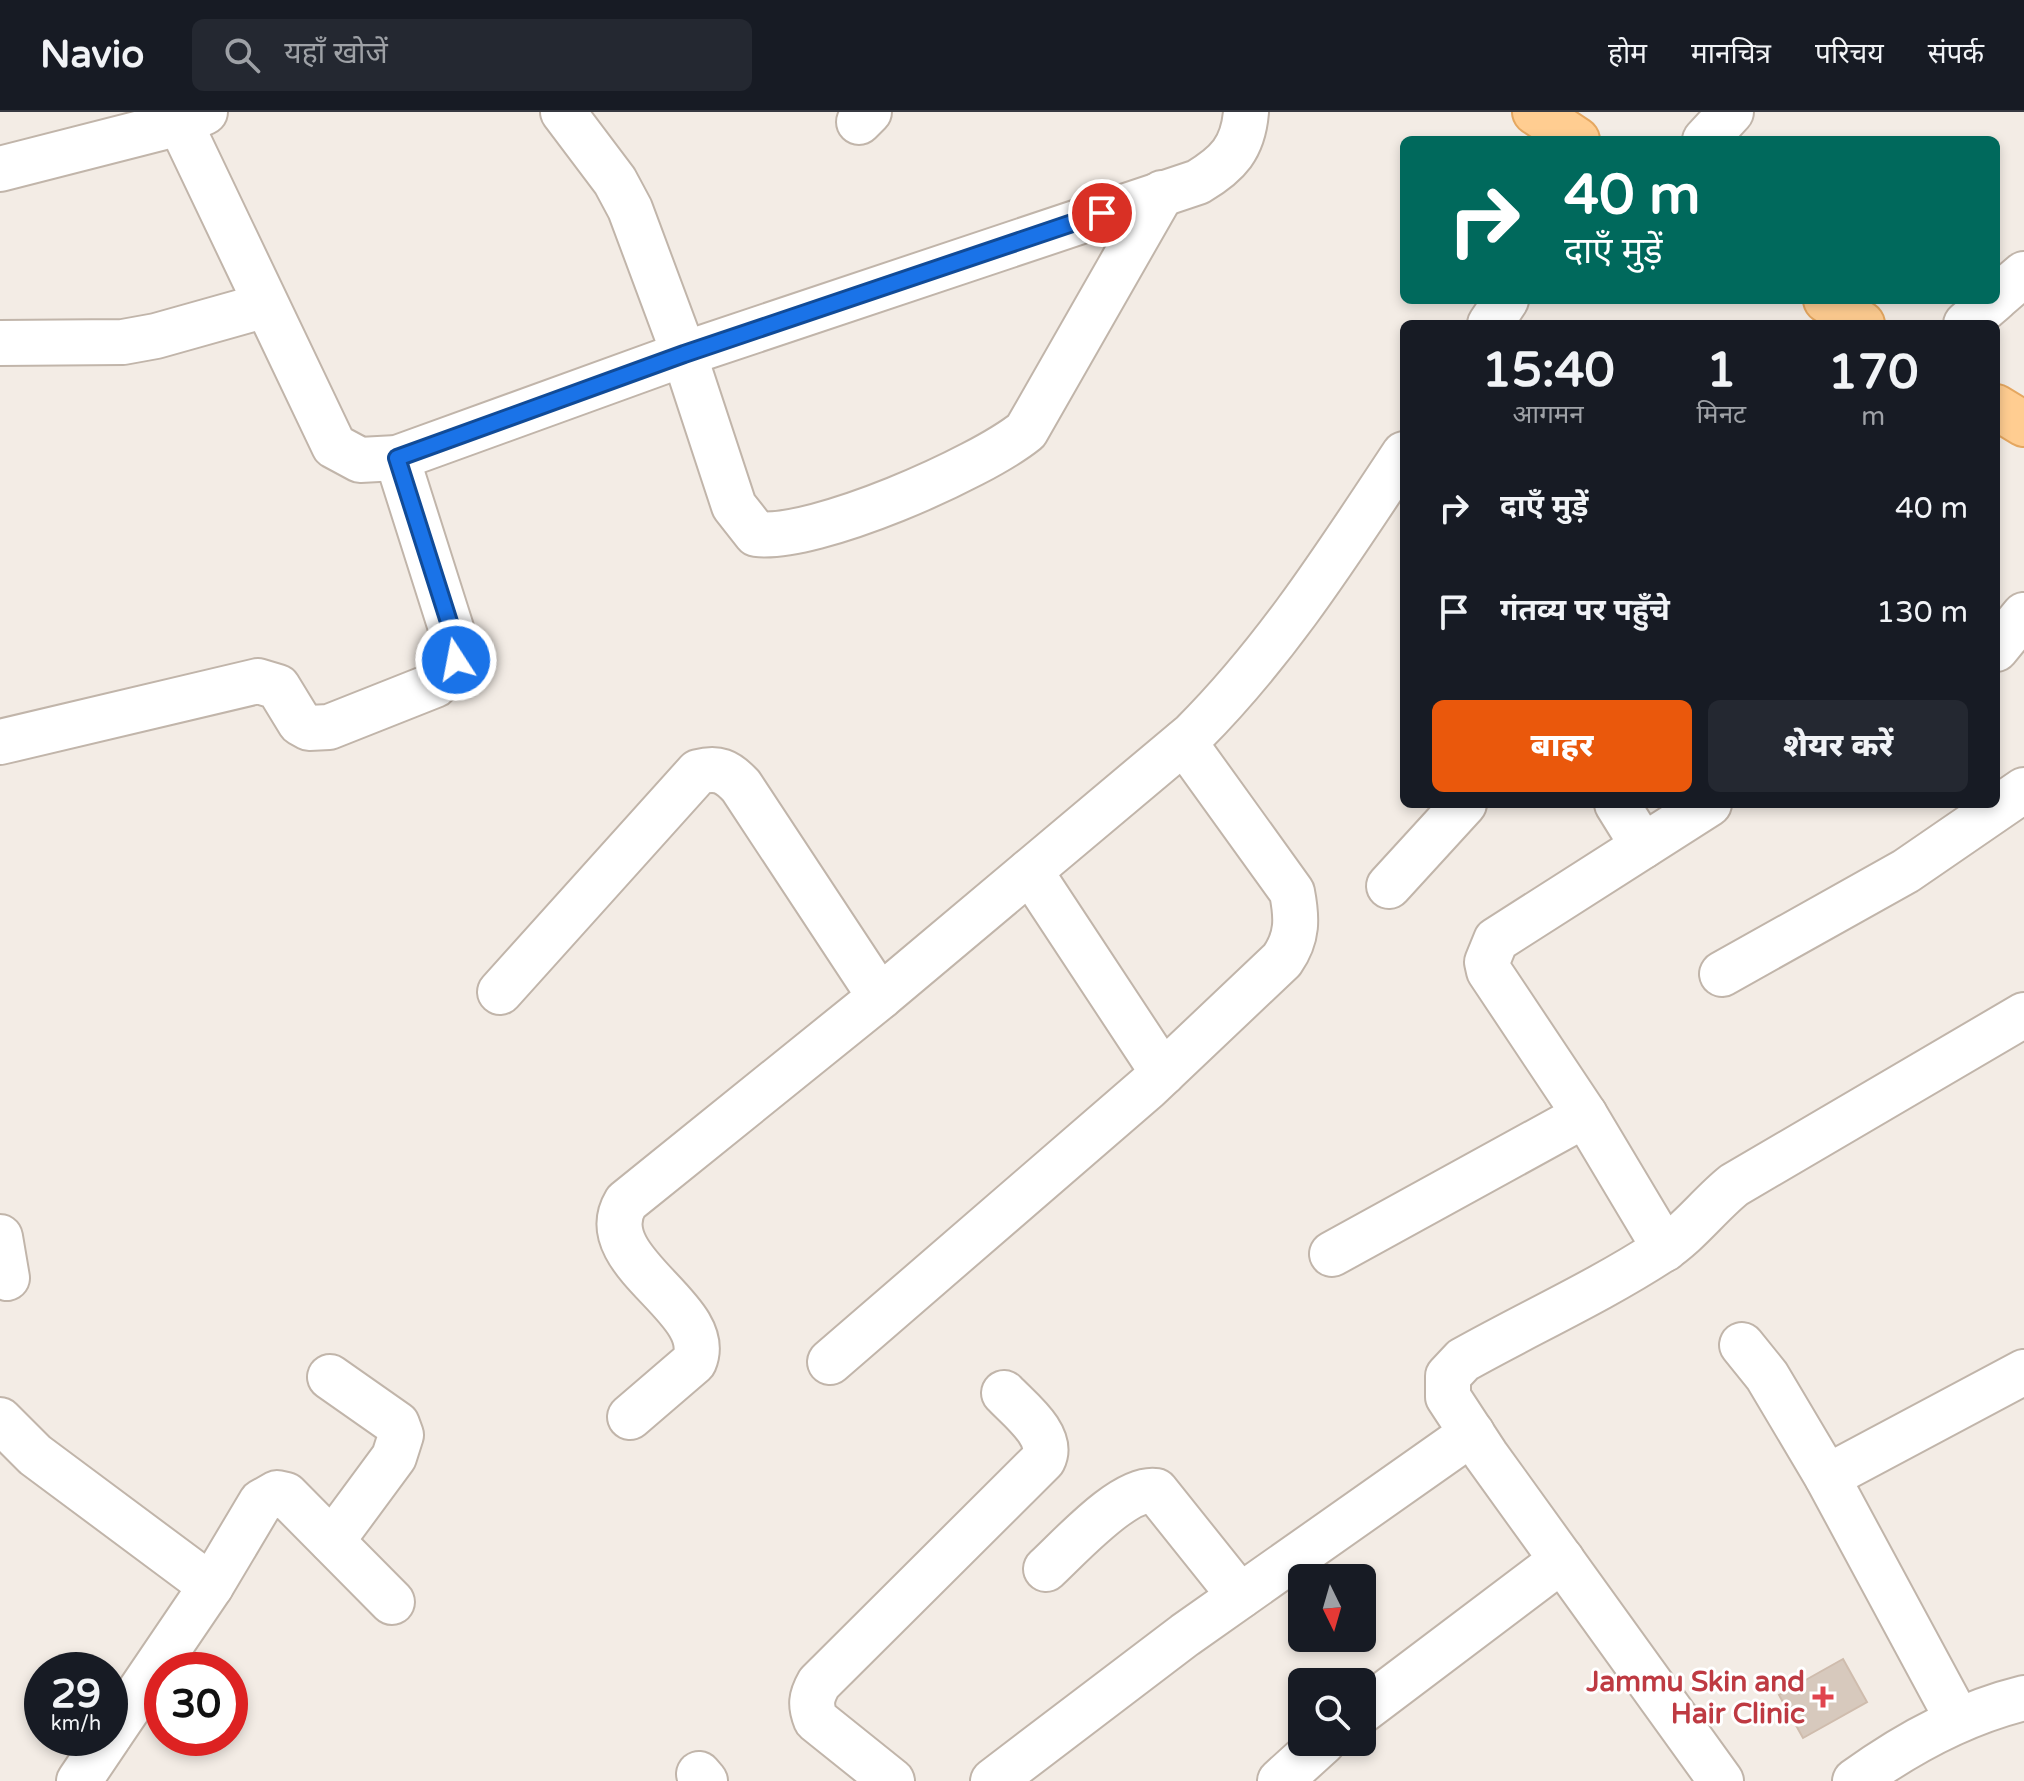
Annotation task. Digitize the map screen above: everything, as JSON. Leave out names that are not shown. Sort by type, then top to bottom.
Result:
[{"type":"main road","points":[[1535,112],[1571,136]]},
{"type":"main road","points":[[1832,304],[1856,320]]},
{"type":"main road","points":[[2000,409],[2024,424]]},
{"type":"street","points":[[563,112],[615,181],[630,209],[684,354],[734,506],[742,521],[756,534],[778,537],[803,532],[918,489],[1003,450],[1026,431],[1162,193]]},
{"type":"street","points":[[0,169],[193,117],[266,305],[334,446],[360,460],[397,458],[684,354],[1198,182],[1221,168],[1234,155],[1244,133],[1246,112]]},
{"type":"street","points":[[1709,136],[1731,112]]},
{"type":"street","points":[[2000,295],[2024,274]]},
{"type":"street","points":[[1971,320],[1989,304]]},
{"type":"street","points":[[0,343],[123,342],[156,336],[266,305]]},
{"type":"street","points":[[0,742],[258,681],[278,687],[300,723],[309,728],[329,727],[435,685],[456,660],[456,644],[397,458]]},
{"type":"street","points":[[630,1417],[694,1362],[698,1351],[692,1331],[621,1241],[618,1216],[626,1202],[880,997],[1184,742],[1239,688],[1279,638],[1400,460]]},
{"type":"street","points":[[2000,644],[2024,615]]},
{"type":"street","points":[[830,1362],[1163,1073],[1282,960],[1291,947],[1296,930],[1292,892],[1184,742]]},
{"type":"street","points":[[500,992],[698,772],[715,768],[730,774],[741,786],[880,997]]},
{"type":"street","points":[[2000,806],[2024,790]]},
{"type":"street","points":[[1389,886],[1460,808]]},
{"type":"street","points":[[1619,808],[1643,846]]},
{"type":"street","points":[[1665,1249],[1585,1115],[1489,971],[1489,950],[1496,940],[1703,808]]},
{"type":"street","points":[[1722,974],[1906,871],[1998,808]]},
{"type":"street","points":[[1030,871],[1163,1073]]},
{"type":"street","points":[[1707,1776],[1562,1560],[1472,1433],[1448,1397],[1446,1385],[1454,1366],[1585,1297],[1665,1249],[1709,1204],[1734,1185],[2024,1015]]},
{"type":"street","points":[[1332,1254],[1585,1115]]},
{"type":"street","points":[[1742,1345],[1767,1376],[1827,1477],[1958,1720]]},
{"type":"street","points":[[1827,1477],[2024,1372]]},
{"type":"street","points":[[330,1377],[397,1424],[401,1435],[394,1457],[332,1541]]},
{"type":"street","points":[[892,1781],[816,1720],[811,1709],[812,1695],[819,1683],[1043,1460],[1047,1445],[1042,1435],[1004,1393]]},
{"type":"street","points":[[0,1420],[35,1455],[211,1586]]},
{"type":"street","points":[[993,1781],[1240,1596],[1472,1433]]},
{"type":"street","points":[[1046,1569],[1127,1497],[1146,1489],[1156,1491],[1240,1596]]},
{"type":"street","points":[[128,1709],[211,1586],[261,1502],[277,1493],[286,1495],[392,1602]]},
{"type":"street","points":[[1376,1700],[1562,1560]]},
{"type":"street","points":[[1855,1781],[1882,1762],[1958,1720],[2024,1698]]},
{"type":"street","points":[[79,1781],[96,1756]]},
{"type":"street","points":[[1280,1781],[1308,1756]]},
{"type":"building","points":[[1843,1659],[1867,1702],[1803,1738],[1779,1695]]},
{"type":"place","name":"Jammu Skin and Hair Clinic","points":[[1823,1697]]},
{"type":"route","points":[[456,660],[456,644],[397,458],[684,354],[1102,213]]}]
